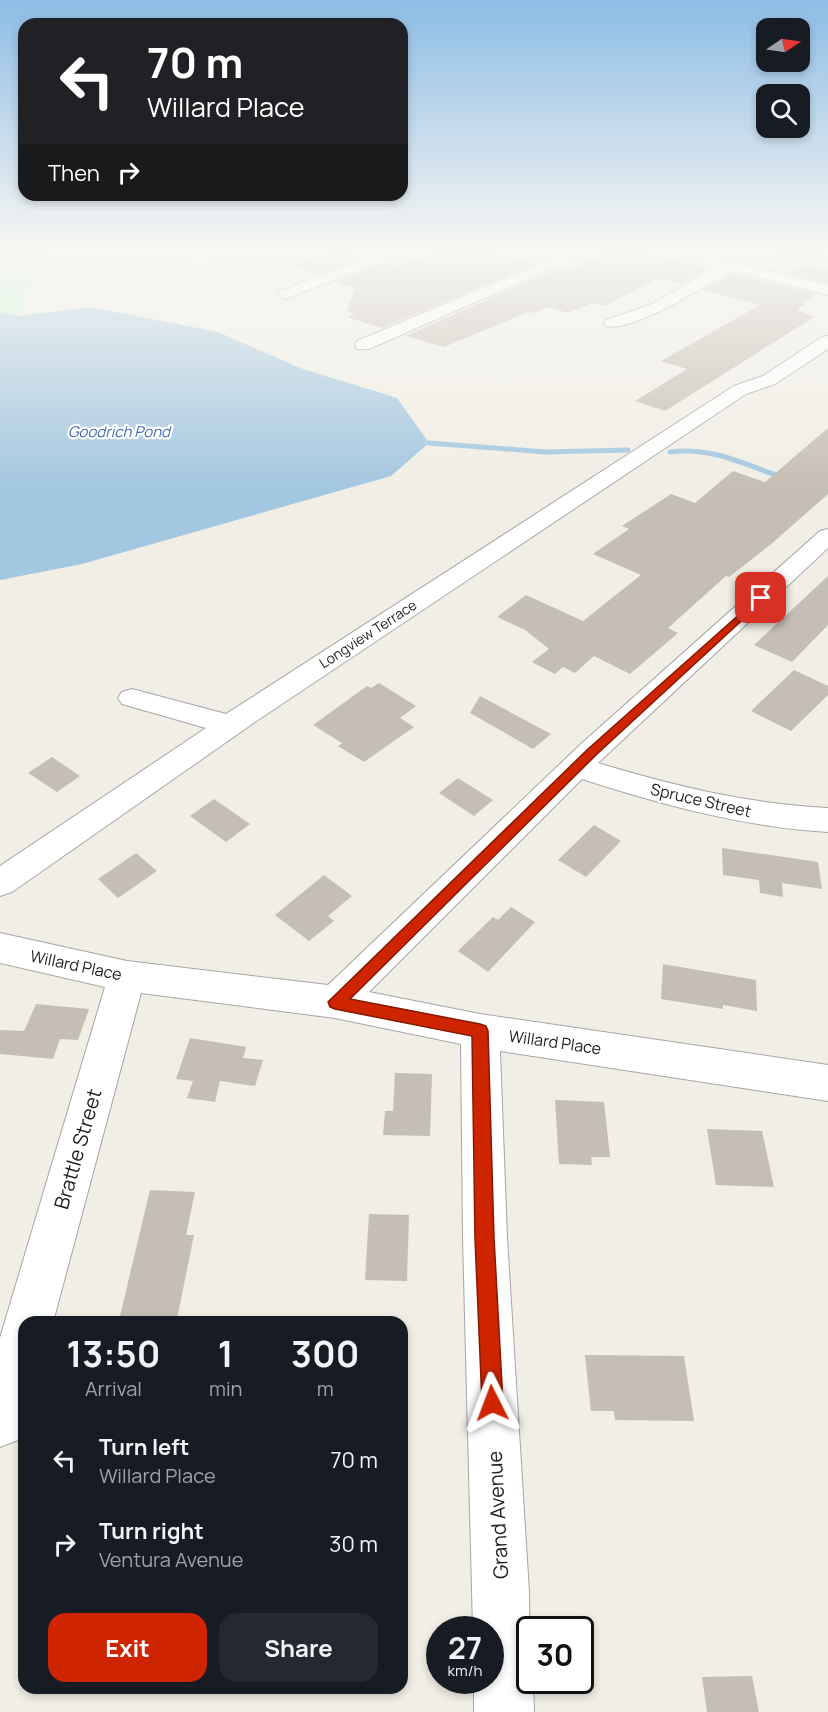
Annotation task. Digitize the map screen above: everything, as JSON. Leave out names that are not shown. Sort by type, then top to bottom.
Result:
[{"type":"street","points":[[363,345],[403,328]]},
{"type":"street","name":"Longview Terrace","points":[[740,390],[751,374],[822,328]]},
{"type":"street","name":"Longview Terrace","points":[[0,883],[230,725],[740,390],[769,380],[828,341]]},
{"type":"street","points":[[335,1002],[577,767],[828,536]]},
{"type":"street","points":[[132,698],[230,725]]},
{"type":"street","name":"Spruce Street","points":[[577,767],[697,801],[783,818],[828,820]]},
{"type":"street","name":"Willard Place","points":[[0,948],[127,976],[335,1002],[480,1031],[828,1083]]},
{"type":"street","name":"Brattle Street","points":[[30,1316],[127,976]]},
{"type":"street","name":"Grand Avenue","points":[[480,1031],[485,1238],[501,1592],[504,1712]]},
{"type":"street","points":[[0,1422],[18,1359]]},
{"type":"water","name":"Goodrich Pond","points":[[0,328],[197,328],[218,332],[300,368],[397,398],[429,443],[391,476],[82,564],[0,580]]},
{"type":"building","points":[[423,328],[490,328],[444,347],[405,336]]},
{"type":"building","points":[[720,328],[797,328],[665,411],[635,401],[687,369],[661,361]]},
{"type":"building","points":[[828,428],[828,494],[770,545],[729,577],[726,576],[668,628],[678,633],[630,674],[594,656],[575,673],[563,667],[555,674],[532,662],[549,649],[525,630],[497,617],[526,595],[583,621],[641,575],[593,554],[629,529],[622,526],[671,494],[695,503],[733,471],[765,482]]},
{"type":"building","points":[[828,576],[828,625],[792,662],[754,645]]},
{"type":"building","points":[[794,670],[828,686],[828,695],[791,731],[751,711]]},
{"type":"building","points":[[379,683],[416,706],[400,718],[414,727],[364,762],[338,746],[342,743],[313,725],[367,686],[371,688]]},
{"type":"building","points":[[480,696],[551,734],[533,749],[470,713]]},
{"type":"building","points":[[52,757],[80,776],[57,792],[28,773]]},
{"type":"building","points":[[458,778],[493,800],[474,816],[439,793]]},
{"type":"building","points":[[214,799],[250,824],[226,842],[190,816]]},
{"type":"building","points":[[594,825],[621,841],[586,877],[558,860]]},
{"type":"building","points":[[722,848],[818,862],[822,889],[782,883],[783,897],[760,893],[759,880],[723,875]]},
{"type":"building","points":[[136,853],[157,871],[118,898],[98,879]]},
{"type":"building","points":[[324,875],[352,896],[328,916],[334,921],[309,941],[275,915]]},
{"type":"building","points":[[511,907],[535,922],[488,972],[458,951],[493,917],[498,920]]},
{"type":"building","points":[[663,964],[756,980],[757,1011],[723,1005],[723,1009],[661,999]]},
{"type":"building","points":[[36,1004],[89,1009],[78,1040],[60,1039],[53,1059],[0,1054],[0,1030],[24,1031]]},
{"type":"building","points":[[190,1038],[246,1047],[243,1058],[263,1060],[255,1086],[220,1081],[215,1102],[187,1098],[193,1081],[176,1079]]},
{"type":"building","points":[[395,1073],[432,1074],[430,1136],[383,1135],[385,1111],[393,1111]]},
{"type":"building","points":[[555,1100],[604,1102],[610,1157],[591,1157],[592,1165],[559,1164]]},
{"type":"building","points":[[707,1129],[762,1131],[774,1187],[716,1185]]},
{"type":"building","points":[[150,1190],[195,1192],[186,1235],[194,1235],[178,1316],[120,1316]]},
{"type":"building","points":[[369,1214],[409,1215],[407,1281],[365,1280]]},
{"type":"building","points":[[585,1355],[684,1356],[694,1421],[615,1420],[614,1411],[591,1411]]},
{"type":"building","points":[[752,1676],[759,1712],[707,1712],[702,1677]]},
{"type":"waterway","points":[[429,443],[546,452],[628,450]]},
{"type":"waterway","points":[[670,452],[714,454],[784,478]]},
{"type":"route","points":[[492,1403],[480,1031],[335,1002],[592,752],[761,598]]}]
